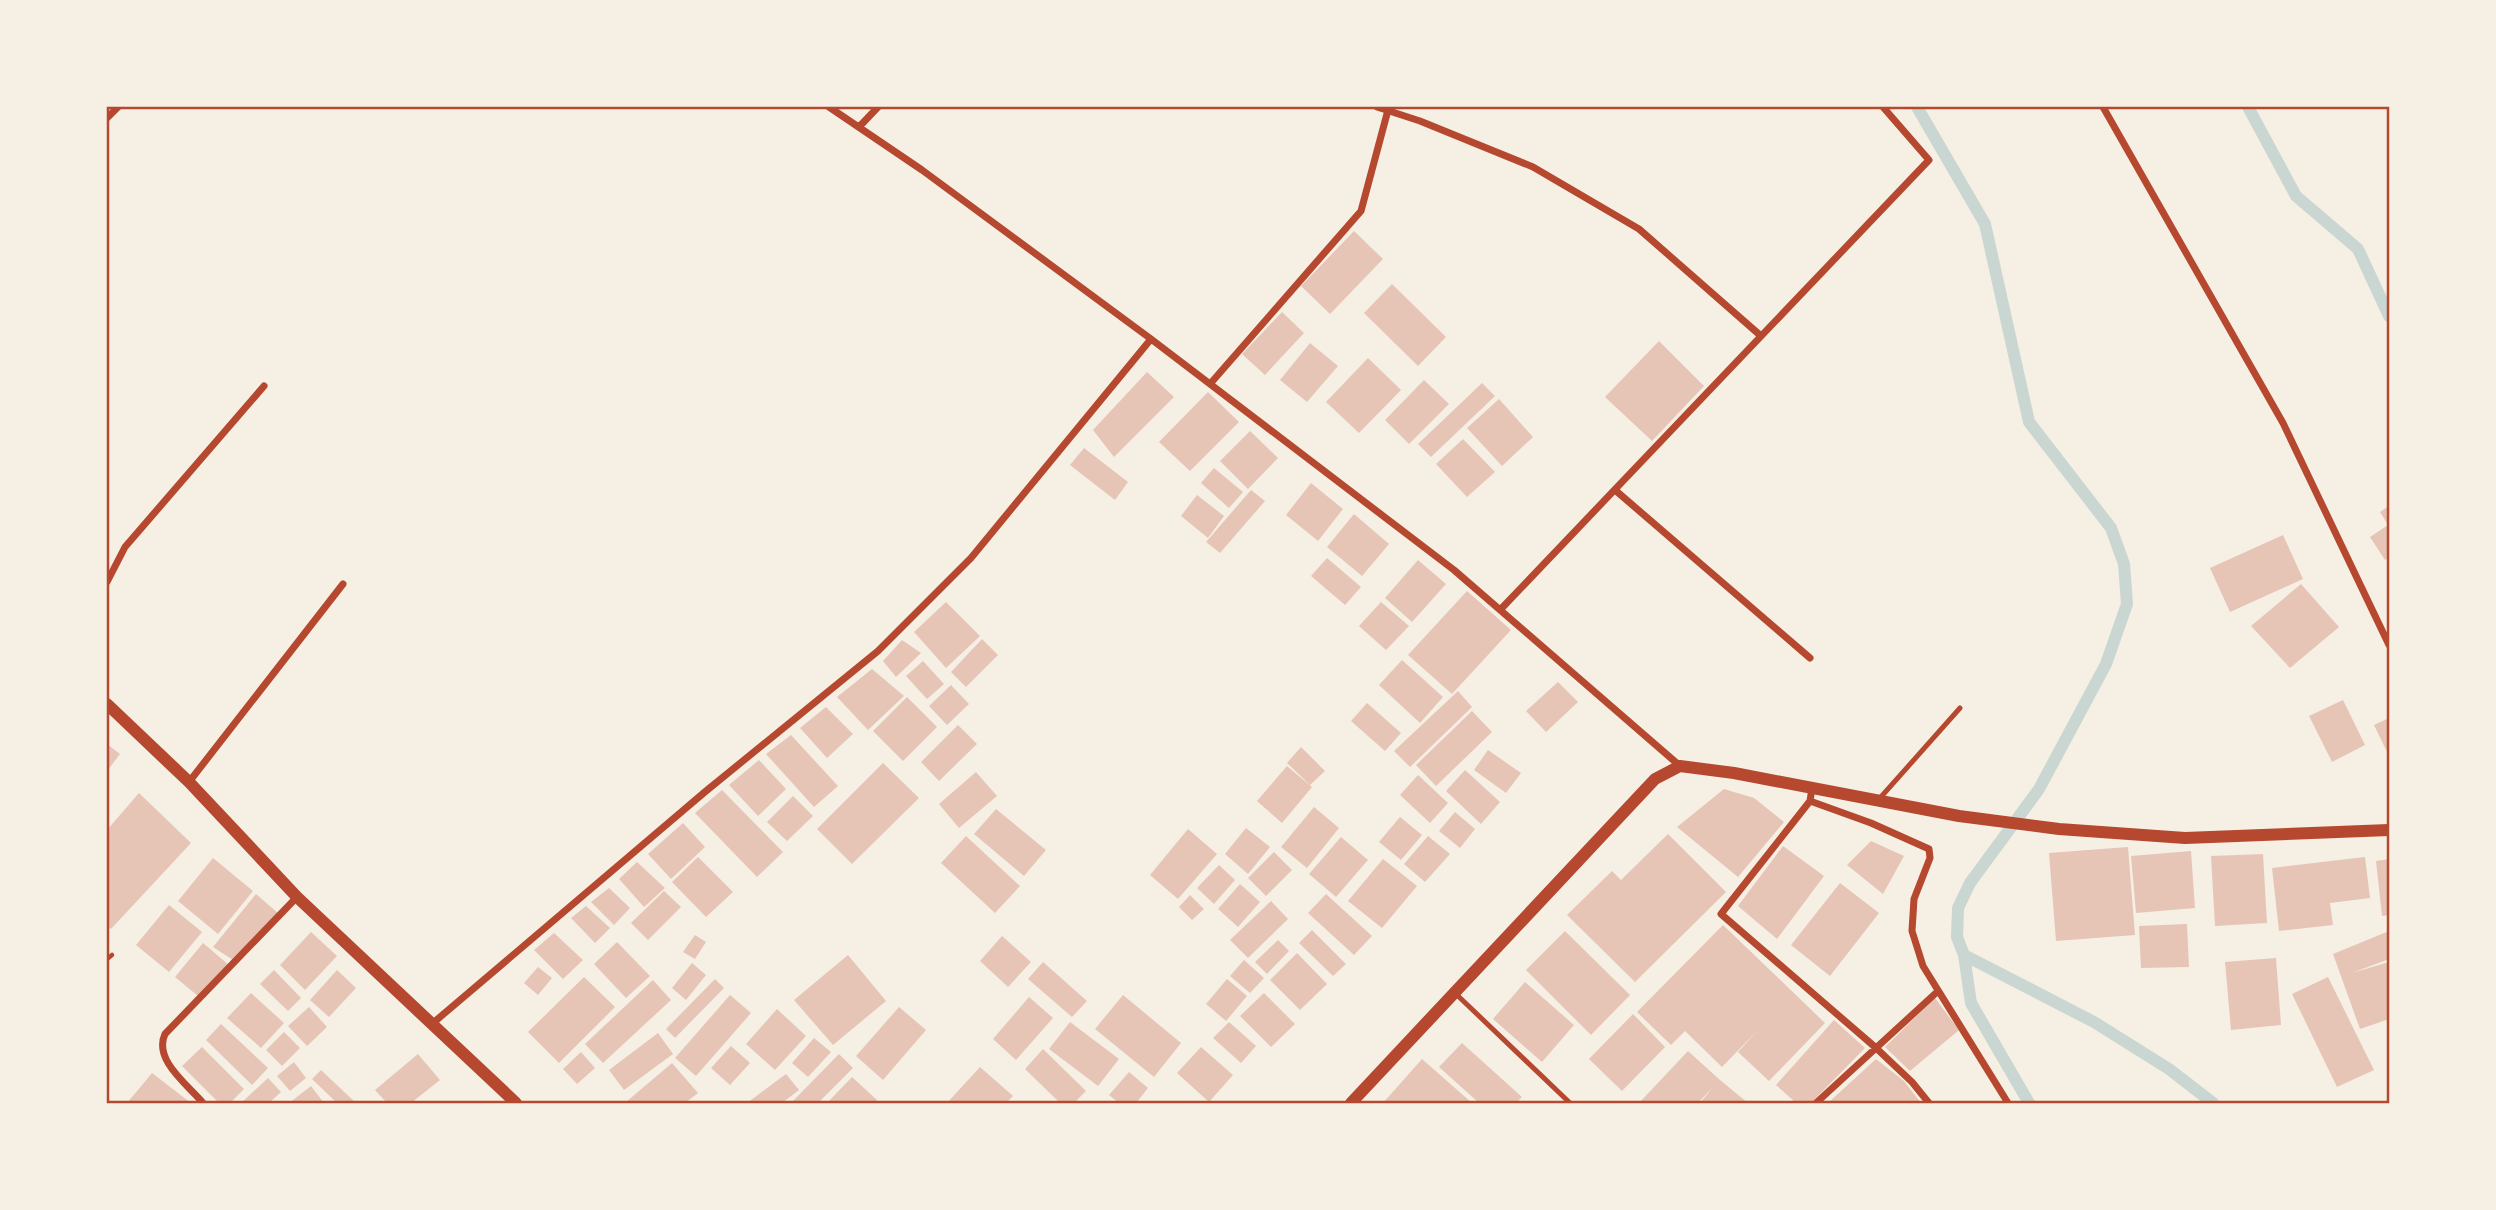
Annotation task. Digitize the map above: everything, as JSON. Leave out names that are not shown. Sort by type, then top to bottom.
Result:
[{"type":"street","points":[[107,118],[118,107]]},
{"type":"street","points":[[829,107],[922,170],[1151,339],[1454,570],[1680,766],[1734,773],[1811,794],[1878,800],[1959,817],[2059,829],[2185,838],[2389,830]]},
{"type":"street","points":[[859,127],[878,107]]},
{"type":"street","points":[[1377,107],[1420,121],[1532,167],[1639,229],[1760,336]]},
{"type":"street","points":[[1500,610],[1929,160],[1884,107]]},
{"type":"street","points":[[2103,107],[2283,423],[2389,645]]},
{"type":"street","points":[[1210,384],[1361,211],[1388,110]]},
{"type":"street","points":[[433,1023],[706,791],[878,652],[971,558],[1151,339]]},
{"type":"street","points":[[107,582],[125,547],[264,386]]},
{"type":"street","points":[[1615,490],[1810,659]]},
{"type":"street","points":[[189,782],[343,584]]},
{"type":"street","points":[[107,704],[189,782],[297,897],[516,1103]]},
{"type":"street","points":[[1351,1103],[1655,779],[1680,766]]},
{"type":"street","points":[[1811,794],[1928,849],[1930,858],[1914,899],[1913,931],[1923,966],[2008,1103]]},
{"type":"street","points":[[1811,794],[1721,914],[1875,1046],[1912,1082],[1929,1103]]},
{"type":"street","points":[[203,1103],[169,1065],[162,1053],[161,1042],[165,1034],[297,897]]},
{"type":"street","points":[[1816,1103],[1875,1046],[1937,992]]},
{"type":"lane","points":[[1878,800],[1961,708]]},
{"type":"lane","points":[[1454,992],[1570,1103]]},
{"type":"building","points":[[1354,231],[1383,259],[1330,314],[1301,286]]},
{"type":"building","points":[[1392,284],[1446,337],[1418,366],[1364,313]]},
{"type":"building","points":[[1282,312],[1304,333],[1265,375],[1242,354]]},
{"type":"building","points":[[1659,341],[1704,386],[1652,441],[1605,397]]},
{"type":"building","points":[[1310,343],[1338,366],[1307,402],[1280,380]]},
{"type":"building","points":[[1368,358],[1401,390],[1359,433],[1326,402]]},
{"type":"building","points":[[1147,372],[1174,397],[1114,457],[1093,430]]},
{"type":"building","points":[[1424,380],[1449,404],[1409,444],[1385,420]]},
{"type":"building","points":[[1482,383],[1495,396],[1431,457],[1418,444]]},
{"type":"building","points":[[1208,392],[1239,422],[1190,471],[1159,442]]},
{"type":"building","points":[[1499,399],[1533,437],[1502,466],[1467,428]]},
{"type":"building","points":[[1250,431],[1278,458],[1248,489],[1220,461]]},
{"type":"building","points":[[1463,439],[1495,472],[1467,497],[1436,464]]},
{"type":"building","points":[[1084,448],[1128,482],[1115,500],[1070,465]]},
{"type":"building","points":[[1214,468],[1243,492],[1229,508],[1201,483]]},
{"type":"building","points":[[1311,483],[1343,509],[1318,541],[1286,515]]},
{"type":"building","points":[[1251,490],[1265,501],[1220,553],[1206,542]]},
{"type":"building","points":[[1197,495],[1224,516],[1208,538],[1181,516]]},
{"type":"building","points":[[2389,506],[2389,557],[2385,560],[2370,537],[2388,525],[2380,512]]},
{"type":"building","points":[[1354,514],[1389,544],[1362,576],[1327,547]]},
{"type":"building","points":[[2283,535],[2303,579],[2230,612],[2210,568]]},
{"type":"building","points":[[1327,558],[1361,587],[1345,605],[1311,576]]},
{"type":"building","points":[[1418,560],[1446,584],[1412,622],[1385,598]]},
{"type":"building","points":[[2301,584],[2339,627],[2290,668],[2251,626]]},
{"type":"building","points":[[1467,591],[1511,630],[1452,694],[1408,655]]},
{"type":"building","points":[[946,602],[980,636],[946,668],[914,632]]},
{"type":"building","points":[[1381,602],[1409,626],[1386,650],[1359,626]]},
{"type":"building","points":[[982,639],[998,655],[966,687],[951,672]]},
{"type":"building","points":[[902,640],[921,653],[896,677],[883,661]]},
{"type":"building","points":[[1402,660],[1443,697],[1420,723],[1379,685]]},
{"type":"building","points":[[923,661],[944,684],[927,699],[906,676]]},
{"type":"building","points":[[872,669],[904,696],[868,730],[837,697]]},
{"type":"building","points":[[1558,682],[1578,702],[1546,732],[1526,711]]},
{"type":"building","points":[[951,685],[969,704],[947,725],[929,706]]},
{"type":"building","points":[[1458,691],[1472,707],[1410,767],[1394,751]]},
{"type":"building","points":[[907,697],[937,727],[903,761],[873,731]]},
{"type":"building","points":[[2343,700],[2365,745],[2332,762],[2309,716]]},
{"type":"building","points":[[1367,703],[1401,733],[1385,751],[1351,721]]},
{"type":"building","points":[[826,707],[853,734],[827,758],[800,728]]},
{"type":"building","points":[[1472,711],[1492,732],[1436,786],[1416,765]]},
{"type":"building","points":[[2389,718],[2389,756],[2374,725]]},
{"type":"building","points":[[958,725],[977,744],[939,781],[921,762]]},
{"type":"building","points":[[791,735],[838,786],[814,807],[766,754]]},
{"type":"building","points":[[107,744],[120,754],[107,771]]},
{"type":"building","points":[[1301,747],[1325,771],[1310,785],[1287,763]]},
{"type":"building","points":[[1488,750],[1521,773],[1506,793],[1474,770]]},
{"type":"building","points":[[759,760],[786,789],[758,816],[729,785]]},
{"type":"building","points":[[883,763],[919,798],[852,864],[817,829]]},
{"type":"building","points":[[1287,766],[1312,787],[1282,823],[1257,801]]},
{"type":"building","points":[[1465,770],[1500,802],[1481,824],[1446,791]]},
{"type":"building","points":[[976,772],[997,796],[959,828],[939,804]]},
{"type":"building","points":[[1418,775],[1448,803],[1430,823],[1400,795]]},
{"type":"building","points":[[1724,789],[1754,798],[1784,822],[1738,877],[1677,827]]},
{"type":"building","points":[[722,790],[783,852],[757,877],[695,813]]},
{"type":"building","points":[[139,793],[191,843],[111,929],[107,925],[107,830]]},
{"type":"building","points":[[793,796],[813,816],[787,841],[767,822]]},
{"type":"building","points":[[1314,807],[1339,828],[1307,868],[1281,847]]},
{"type":"building","points":[[996,809],[1046,850],[1024,876],[974,834]]},
{"type":"building","points":[[1455,812],[1475,829],[1460,848],[1439,831]]},
{"type":"building","points":[[1400,817],[1422,835],[1401,860],[1379,842]]},
{"type":"building","points":[[683,823],[705,847],[671,879],[648,854]]},
{"type":"building","points":[[1246,828],[1270,847],[1248,874],[1225,854]]},
{"type":"building","points":[[1188,829],[1217,854],[1178,899],[1150,875]]},
{"type":"building","points":[[1668,834],[1726,892],[1635,982],[1567,915],[1612,871],[1621,880]]},
{"type":"building","points":[[966,836],[1020,886],[995,913],[941,863]]},
{"type":"building","points":[[1428,836],[1450,854],[1425,882],[1404,864]]},
{"type":"building","points":[[1341,837],[1368,860],[1336,897],[1309,874]]},
{"type":"building","points":[[1871,841],[1904,856],[1883,894],[1847,865]]},
{"type":"building","points":[[1783,846],[1824,876],[1777,939],[1738,906]]},
{"type":"building","points":[[2128,847],[2135,935],[2056,941],[2049,853]]},
{"type":"building","points":[[2191,851],[2195,908],[2136,913],[2131,856]]},
{"type":"building","points":[[1274,852],[1292,870],[1266,896],[1248,878]]},
{"type":"building","points":[[2263,854],[2267,923],[2215,926],[2211,856]]},
{"type":"building","points":[[698,857],[733,892],[706,917],[672,882]]},
{"type":"building","points":[[2365,857],[2370,898],[2330,903],[2333,925],[2279,931],[2272,868]]},
{"type":"building","points":[[213,858],[253,891],[218,934],[178,901]]},
{"type":"building","points":[[1383,859],[1417,886],[1382,928],[1348,901]]},
{"type":"building","points":[[2389,859],[2389,915],[2382,916],[2376,861]]},
{"type":"building","points":[[637,862],[665,888],[644,907],[619,879]]},
{"type":"building","points":[[1219,865],[1235,880],[1214,904],[1197,888]]},
{"type":"building","points":[[1840,883],[1879,913],[1830,976],[1791,945]]},
{"type":"building","points":[[1240,884],[1260,902],[1238,927],[1218,909]]},
{"type":"building","points":[[609,888],[630,908],[614,925],[591,902]]},
{"type":"building","points":[[664,891],[681,907],[648,940],[631,923]]},
{"type":"building","points":[[256,894],[279,914],[233,960],[213,947]]},
{"type":"building","points":[[1326,894],[1372,936],[1354,955],[1308,913]]},
{"type":"building","points":[[1190,895],[1204,909],[1192,920],[1179,907]]},
{"type":"building","points":[[1271,901],[1288,919],[1248,958],[1230,940]]},
{"type":"building","points":[[169,905],[202,932],[169,972],[136,945]]},
{"type":"building","points":[[586,906],[610,928],[595,943],[571,918]]},
{"type":"building","points":[[2187,924],[2189,967],[2141,968],[2139,926]]},
{"type":"building","points":[[1723,925],[1825,1023],[1769,1081],[1738,1052],[1758,1030],[1722,1067],[1685,1031],[1671,1045],[1637,1012]]},
{"type":"building","points":[[1312,930],[1346,964],[1333,976],[1299,943]]},
{"type":"building","points":[[1565,931],[1630,995],[1591,1035],[1526,970]]},
{"type":"building","points":[[2389,931],[2389,959],[2352,973],[2389,962],[2389,1019],[2360,1029],[2333,954]]},
{"type":"building","points":[[311,932],[337,956],[305,990],[280,965]]},
{"type":"building","points":[[554,933],[583,960],[563,979],[534,950]]},
{"type":"building","points":[[695,935],[706,942],[695,959],[683,952]]},
{"type":"building","points":[[1002,936],[1031,962],[1008,987],[980,961]]},
{"type":"building","points":[[1278,940],[1289,951],[1267,974],[1255,962]]},
{"type":"building","points":[[617,942],[650,976],[626,998],[594,964]]},
{"type":"building","points":[[203,943],[230,966],[198,996],[175,977]]},
{"type":"building","points":[[1297,953],[1327,984],[1300,1010],[1270,980]]},
{"type":"building","points":[[848,955],[886,1001],[833,1045],[794,1000]]},
{"type":"building","points":[[2276,958],[2281,1025],[2231,1030],[2225,962]]},
{"type":"building","points":[[1244,960],[1264,978],[1250,993],[1230,976]]},
{"type":"building","points":[[1043,962],[1087,1001],[1072,1017],[1028,979]]},
{"type":"building","points":[[692,963],[706,975],[686,1000],[672,988]]},
{"type":"building","points":[[538,967],[552,978],[538,995],[524,983]]},
{"type":"building","points":[[274,970],[301,998],[288,1011],[260,984]]},
{"type":"building","points":[[337,970],[356,988],[329,1017],[310,1000]]},
{"type":"building","points":[[584,977],[615,1007],[559,1063],[528,1032]]},
{"type":"building","points":[[2328,977],[2374,1070],[2337,1087],[2292,994]]},
{"type":"building","points":[[715,979],[724,988],[675,1038],[666,1029]]},
{"type":"building","points":[[1227,979],[1247,996],[1226,1021],[1206,1004]]},
{"type":"building","points":[[653,980],[671,1000],[603,1063],[585,1044]]},
{"type":"building","points":[[1525,982],[1574,1025],[1542,1062],[1493,1019]]},
{"type":"building","points":[[251,993],[284,1023],[261,1048],[227,1018]]},
{"type":"building","points":[[1264,993],[1295,1024],[1271,1047],[1240,1016]]},
{"type":"building","points":[[730,995],[751,1013],[696,1076],[675,1058]]},
{"type":"building","points":[[1123,995],[1181,1043],[1154,1077],[1095,1029]]},
{"type":"building","points":[[1029,997],[1053,1018],[1016,1060],[993,1039]]},
{"type":"building","points":[[1935,998],[1959,1030],[1910,1071],[1885,1047]]},
{"type":"building","points":[[309,1007],[327,1027],[307,1046],[288,1026]]},
{"type":"building","points":[[899,1007],[926,1030],[883,1080],[856,1056]]},
{"type":"building","points":[[777,1009],[806,1036],[775,1070],[746,1044]]},
{"type":"building","points":[[1633,1014],[1665,1047],[1622,1091],[1589,1059]]},
{"type":"building","points":[[1834,1020],[1865,1048],[1811,1103],[1796,1103],[1776,1085]]},
{"type":"building","points":[[1070,1022],[1119,1059],[1098,1086],[1049,1049]]},
{"type":"building","points":[[1229,1022],[1256,1046],[1241,1063],[1213,1038]]},
{"type":"building","points":[[221,1024],[268,1068],[252,1085],[206,1040]]},
{"type":"building","points":[[284,1032],[300,1048],[282,1066],[266,1050]]},
{"type":"building","points":[[658,1033],[673,1054],[624,1090],[609,1070]]},
{"type":"building","points":[[814,1038],[831,1052],[808,1077],[792,1063]]},
{"type":"building","points":[[1462,1043],[1522,1097],[1516,1103],[1479,1103],[1439,1067]]},
{"type":"building","points":[[731,1046],[750,1063],[730,1085],[711,1068]]},
{"type":"building","points":[[202,1047],[244,1089],[230,1103],[219,1103],[182,1066]]},
{"type":"building","points":[[1201,1047],[1233,1075],[1209,1102],[1177,1073]]},
{"type":"building","points":[[1043,1049],[1086,1091],[1074,1103],[1060,1103],[1025,1069]]},
{"type":"building","points":[[1688,1051],[1748,1103],[1700,1103],[1713,1087],[1698,1103],[1639,1103]]},
{"type":"building","points":[[581,1052],[595,1068],[577,1084],[563,1069]]},
{"type":"building","points":[[418,1054],[440,1080],[411,1103],[387,1103],[375,1090]]},
{"type":"building","points":[[839,1054],[853,1068],[818,1103],[791,1103]]},
{"type":"building","points":[[1422,1059],[1472,1103],[1383,1103]]},
{"type":"building","points":[[1876,1059],[1904,1081],[1921,1103],[1828,1103]]},
{"type":"building","points":[[294,1062],[306,1078],[290,1091],[277,1076]]},
{"type":"building","points":[[672,1063],[698,1093],[685,1103],[626,1102]]},
{"type":"building","points":[[980,1067],[1013,1096],[1006,1103],[947,1103]]},
{"type":"building","points":[[321,1070],[356,1103],[337,1103],[312,1079]]},
{"type":"building","points":[[1129,1072],[1148,1088],[1136,1103],[1119,1103],[1109,1095]]},
{"type":"building","points":[[152,1073],[191,1103],[127,1103]]},
{"type":"building","points":[[786,1074],[799,1090],[782,1103],[747,1103]]},
{"type":"building","points":[[852,1077],[877,1100],[875,1103],[827,1103]]},
{"type":"building","points":[[268,1078],[281,1092],[269,1103],[241,1103]]},
{"type":"building","points":[[311,1086],[324,1103],[289,1103]]},
{"type":"waterway","points":[[1917,107],[1985,224],[2029,422],[2111,528],[2124,564],[2127,604],[2106,664],[2039,789],[1970,883],[1958,908],[1957,937],[1964,955],[1971,1003],[2029,1103]]},
{"type":"waterway","points":[[2248,107],[2296,196],[2358,249],[2389,316]]},
{"type":"waterway","points":[[1964,955],[2094,1022],[2169,1069],[2213,1103]]}]
